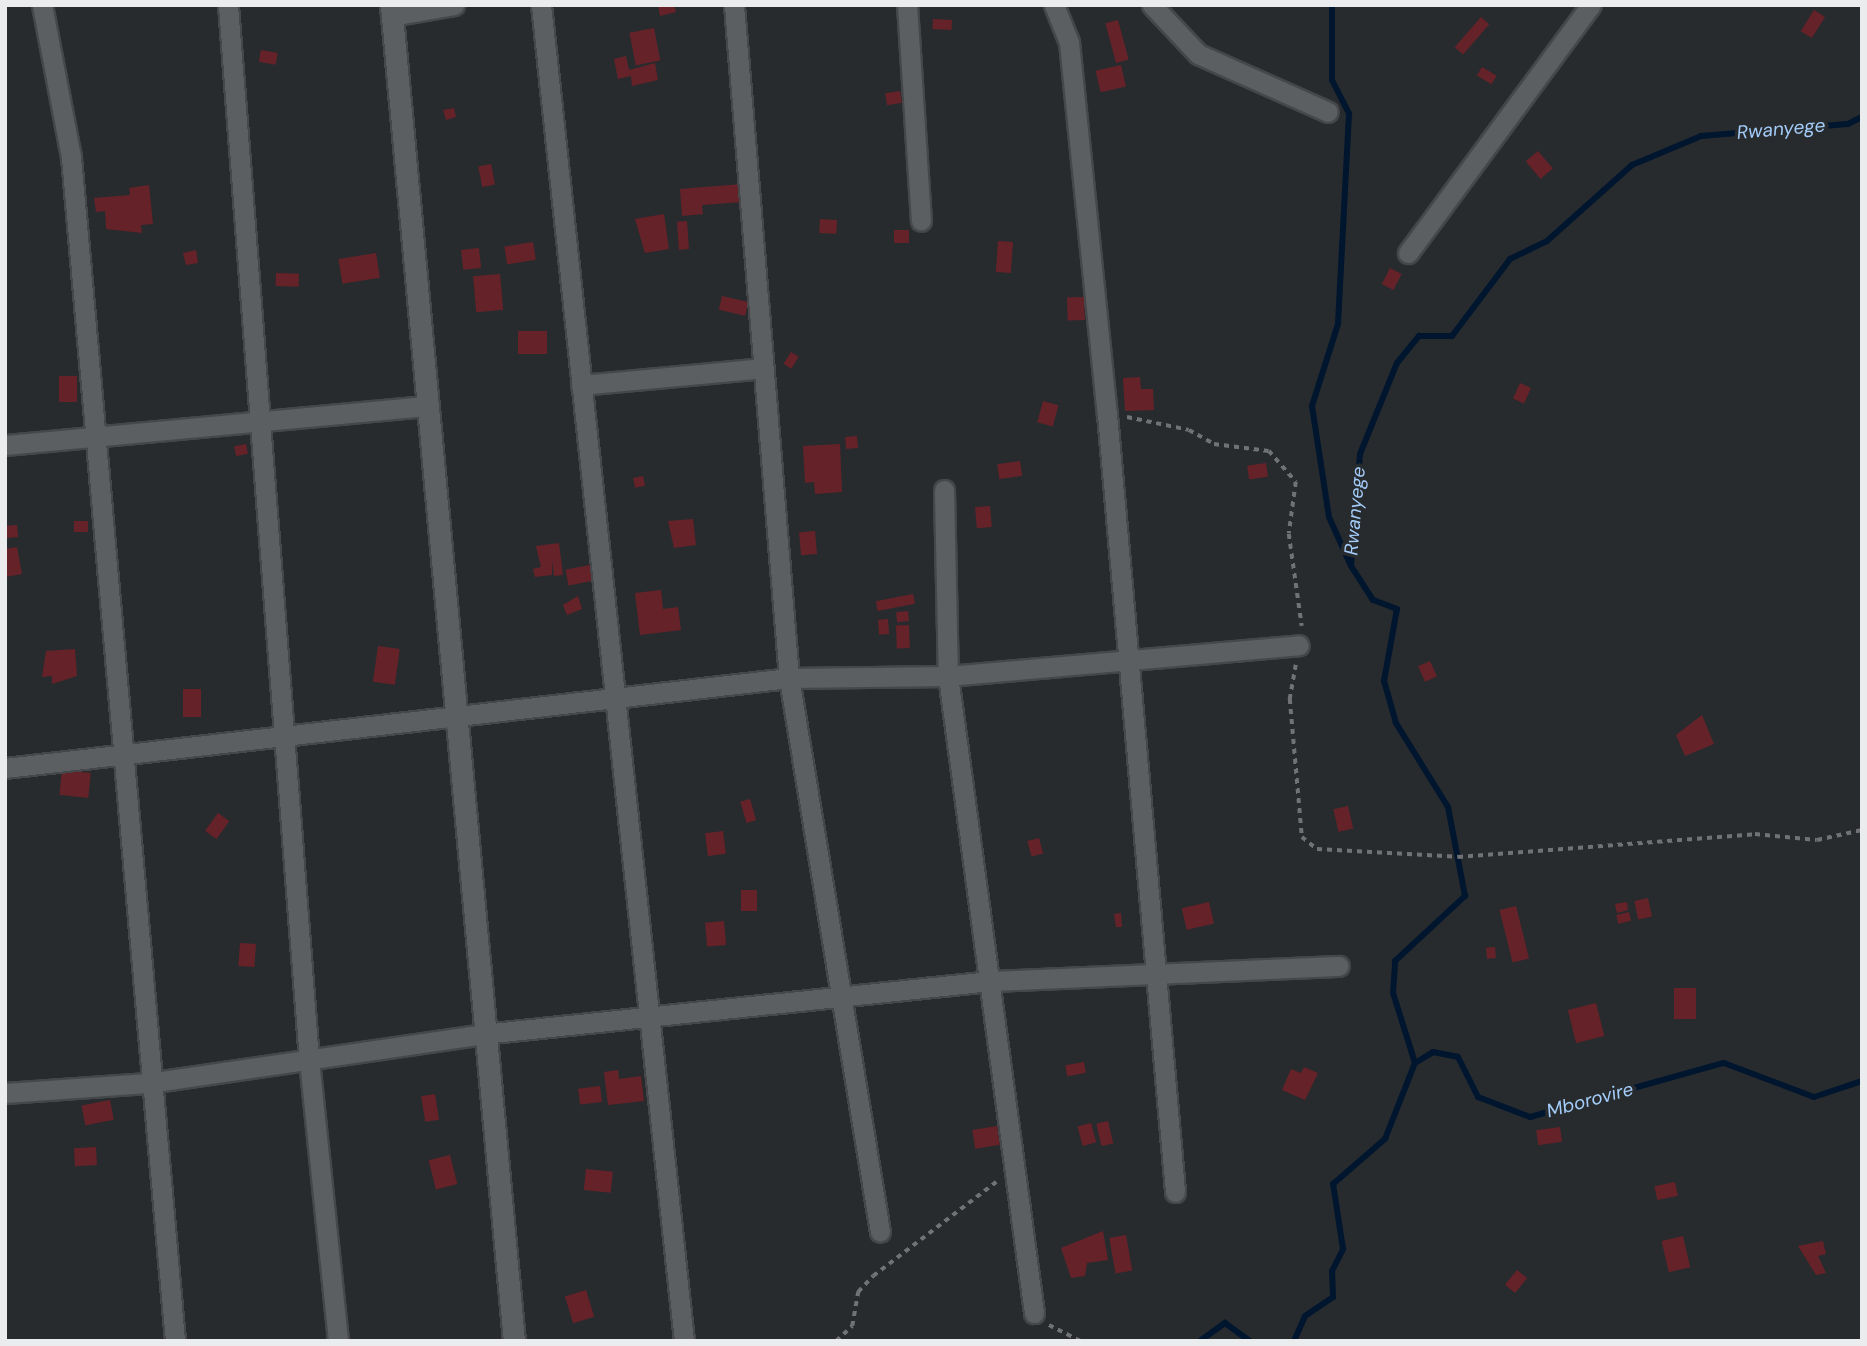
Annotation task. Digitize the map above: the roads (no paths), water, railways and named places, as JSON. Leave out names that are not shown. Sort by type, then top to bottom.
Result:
[{"type":"street","points":[[42,5],[71,157],[148,1083],[175,1341]]},
{"type":"street","points":[[228,5],[256,422],[309,1060],[338,1341]]},
{"type":"street","points":[[454,5],[391,10],[457,718],[483,1034],[514,1341]]},
{"type":"street","points":[[541,5],[646,1017],[684,1341]]},
{"type":"street","points":[[734,5],[789,678],[838,997],[880,1232]]},
{"type":"street","points":[[907,5],[921,221]]},
{"type":"street","points":[[1054,5],[1069,42],[1107,414],[1158,973],[1175,1192]]},
{"type":"street","points":[[1152,5],[1198,54],[1328,112]]},
{"type":"street","points":[[1408,253],[1591,5]]},
{"type":"street","points":[[581,385],[763,368]]},
{"type":"street","points":[[5,445],[427,406]]},
{"type":"street","points":[[944,490],[948,676],[1016,1160],[1034,1313]]},
{"type":"street","points":[[5,768],[121,752],[284,739],[789,678],[948,676],[1299,645]]},
{"type":"street","points":[[5,1093],[148,1083],[483,1034],[991,981],[1339,966]]},
{"type":"waterway","points":[[1332,5],[1332,80],[1349,114],[1338,324],[1312,406],[1329,517],[1350,564]]},
{"type":"waterway","name":"Rwanyege","points":[[1415,1063],[1393,993],[1395,961],[1465,896],[1448,807],[1396,723],[1384,681],[1397,609],[1373,600],[1351,566],[1360,454],[1397,363],[1419,336],[1452,336],[1510,259],[1547,241],[1632,165],[1701,136],[1848,124],[1862,117]]},
{"type":"waterway","name":"Mborovire","points":[[1294,1341],[1305,1316],[1333,1297],[1332,1271],[1343,1249],[1333,1184],[1385,1139],[1415,1063],[1433,1052],[1458,1057],[1478,1097],[1530,1117],[1724,1063],[1814,1097],[1862,1081]]},
{"type":"waterway","name":"Mborovire","points":[[1200,1341],[1225,1323],[1250,1341]]}]
